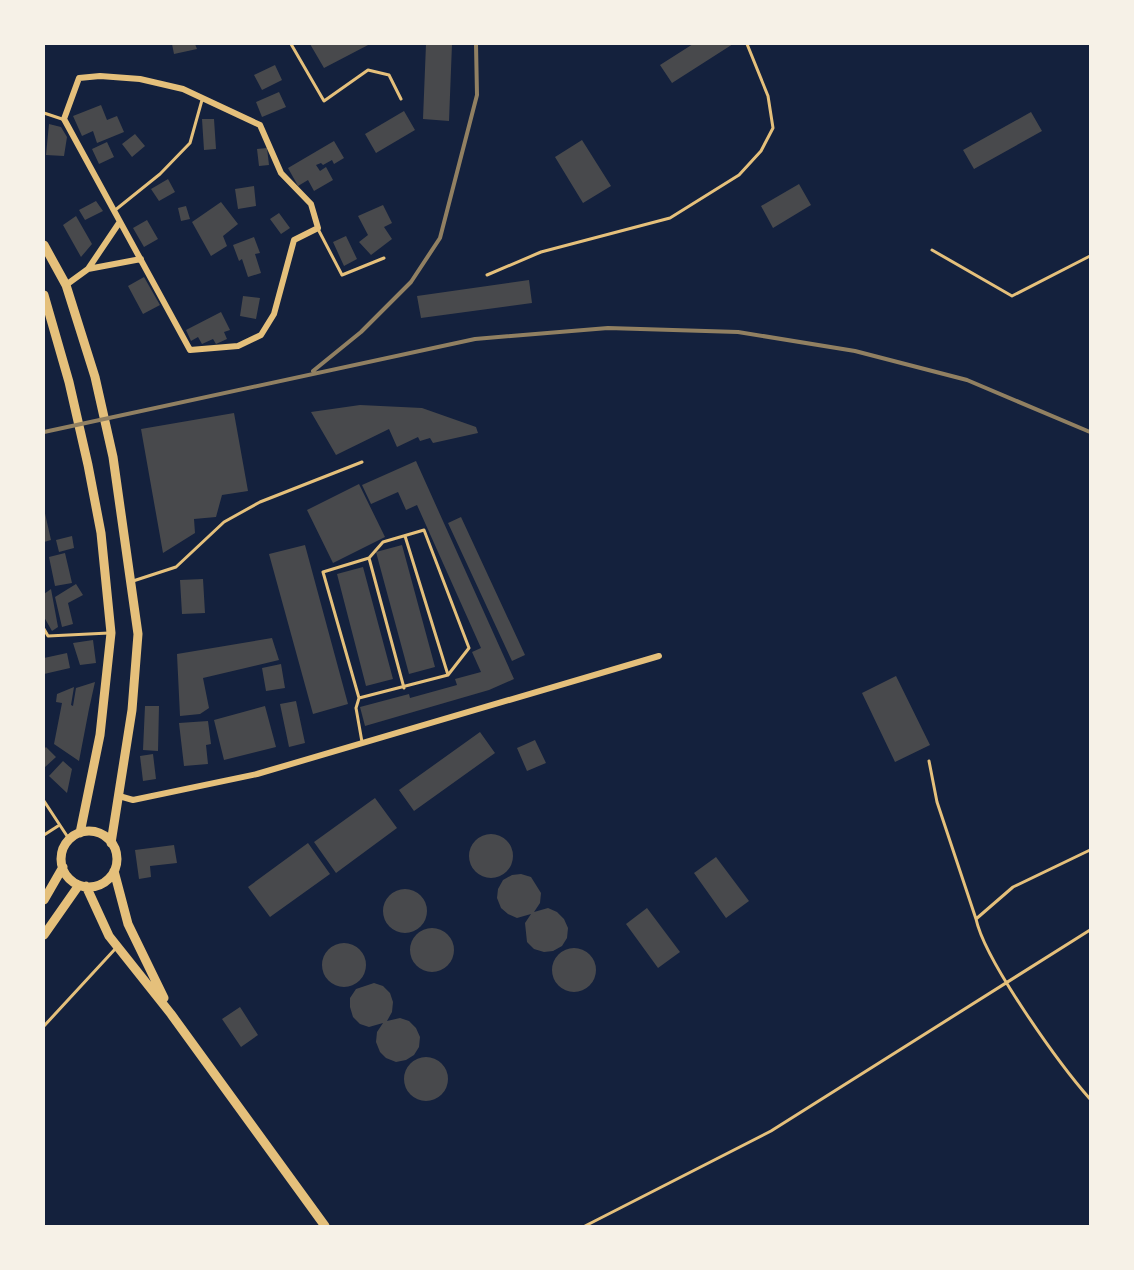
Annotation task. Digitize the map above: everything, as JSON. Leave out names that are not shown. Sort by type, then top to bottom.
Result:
[{"type":"main road","points":[[44,245],[66,285],[95,377],[114,458],[138,634],[132,710],[111,843]]},
{"type":"main road","points":[[44,296],[69,382],[88,465],[101,533],[111,633],[100,735],[80,833]]},
{"type":"main road","points":[[171,1014],[128,924],[114,871],[117,857],[111,843],[96,832],[80,833],[69,839],[63,850],[63,867],[69,878],[83,886],[109,936],[171,1014],[325,1227]]},
{"type":"main road","points":[[44,900],[63,867]]},
{"type":"main road","points":[[44,935],[83,886],[103,883],[114,871]]},
{"type":"street","points":[[79,78],[140,79],[183,89],[202,100],[260,125],[281,173],[311,204],[318,228],[294,240],[274,314],[261,335],[238,346],[190,350],[64,119],[79,78]]},
{"type":"street","points":[[66,285],[88,269],[119,223]]},
{"type":"street","points":[[88,269],[141,259]]},
{"type":"street","points":[[119,796],[133,800],[257,774],[659,656]]},
{"type":"lane","points":[[291,44],[324,101],[368,70],[389,75],[401,99]]},
{"type":"lane","points":[[487,275],[541,252],[670,218],[739,175],[761,152],[773,128],[768,96],[747,44]]},
{"type":"lane","points":[[114,210],[160,174],[190,143],[202,100]]},
{"type":"lane","points":[[44,113],[64,119]]},
{"type":"lane","points":[[318,228],[342,275],[384,258]]},
{"type":"lane","points":[[932,250],[1012,296],[1090,255]]},
{"type":"lane","points":[[130,582],[176,567],[224,522],[260,502],[362,462]]},
{"type":"lane","points":[[359,698],[448,675],[470,648],[424,530],[382,542],[369,558],[323,572],[359,698],[356,708],[362,743]]},
{"type":"lane","points":[[405,536],[448,675]]},
{"type":"lane","points":[[369,558],[404,688]]},
{"type":"lane","points":[[44,629],[48,636],[111,633]]},
{"type":"lane","points":[[928,761],[937,802],[979,932],[1007,981],[1062,1064],[1090,1099]]},
{"type":"lane","points":[[44,801],[58,826],[69,839]]},
{"type":"lane","points":[[44,835],[58,826]]},
{"type":"lane","points":[[976,919],[1013,887],[1090,850]]},
{"type":"lane","points":[[585,1227],[771,1131],[1090,930]]},
{"type":"lane","points":[[44,1026],[117,946]]},
{"type":"building","points":[[172,44],[195,44],[197,49],[174,54]]},
{"type":"building","points":[[310,44],[370,44],[324,68]]},
{"type":"building","points":[[426,44],[452,44],[449,121],[423,119]]},
{"type":"building","points":[[693,44],[733,44],[672,83],[660,65]]},
{"type":"building","points":[[275,65],[282,80],[262,90],[254,75]]},
{"type":"building","points":[[279,92],[286,107],[262,117],[256,102]]},
{"type":"building","points":[[101,105],[107,120],[117,116],[124,132],[97,143],[93,131],[82,136],[73,116]]},
{"type":"building","points":[[404,111],[415,130],[376,153],[365,134]]},
{"type":"building","points":[[1031,112],[1042,131],[974,169],[963,150]]},
{"type":"building","points":[[202,119],[214,119],[216,149],[204,150]]},
{"type":"building","points":[[49,124],[61,127],[67,137],[64,156],[46,155]]},
{"type":"building","points":[[135,134],[145,146],[132,157],[122,144]]},
{"type":"building","points":[[582,140],[611,186],[583,203],[555,157]]},
{"type":"building","points":[[334,141],[344,158],[334,164],[332,160],[323,165],[321,163],[316,165],[320,171],[326,167],[333,180],[314,191],[308,180],[298,186],[288,168]]},
{"type":"building","points":[[107,142],[114,157],[99,164],[92,149]]},
{"type":"building","points":[[267,148],[269,165],[259,166],[257,149]]},
{"type":"building","points":[[168,179],[175,192],[159,201],[151,189]]},
{"type":"building","points":[[799,184],[811,205],[773,228],[761,206]]},
{"type":"building","points":[[254,186],[256,206],[238,209],[235,189]]},
{"type":"building","points":[[96,201],[103,211],[85,220],[79,210]]},
{"type":"building","points":[[221,202],[238,224],[223,236],[227,246],[211,256],[192,222]]},
{"type":"building","points":[[383,205],[392,223],[384,227],[392,239],[371,255],[359,242],[368,235],[358,216]]},
{"type":"building","points":[[186,206],[190,219],[181,221],[178,208]]},
{"type":"building","points":[[279,213],[290,228],[281,234],[270,219]]},
{"type":"building","points":[[76,216],[92,244],[81,257],[63,225]]},
{"type":"building","points":[[147,220],[158,239],[144,247],[133,228]]},
{"type":"building","points":[[346,236],[357,259],[344,266],[333,242]]},
{"type":"building","points":[[254,237],[260,253],[255,254],[261,273],[248,277],[242,259],[239,261],[233,245]]},
{"type":"building","points":[[144,277],[160,305],[143,314],[128,286]]},
{"type":"building","points":[[529,280],[532,303],[421,318],[417,296]]},
{"type":"building","points":[[243,296],[260,298],[256,319],[240,316]]},
{"type":"building","points":[[221,312],[230,330],[224,332],[227,339],[216,344],[213,339],[202,344],[198,337],[191,341],[186,330]]},
{"type":"building","points":[[360,405],[422,408],[476,427],[478,433],[433,443],[430,438],[420,441],[418,437],[397,447],[389,429],[336,455],[311,412]]},
{"type":"building","points":[[234,413],[248,491],[222,495],[216,517],[194,519],[195,533],[163,553],[141,429]]},
{"type":"building","points":[[416,461],[514,679],[489,690],[365,726],[360,707],[409,694],[410,698],[457,685],[455,679],[481,672],[472,652],[481,648],[417,505],[406,510],[398,492],[371,504],[362,485]]},
{"type":"building","points":[[359,484],[385,537],[333,563],[307,510]]},
{"type":"building","points":[[44,509],[51,540],[44,542]]},
{"type":"building","points":[[461,517],[525,655],[512,661],[448,523]]},
{"type":"building","points":[[72,536],[74,548],[59,552],[56,540]]},
{"type":"building","points":[[305,545],[348,704],[313,714],[269,554]]},
{"type":"building","points":[[402,545],[435,667],[409,674],[376,552]]},
{"type":"building","points":[[65,553],[72,583],[55,586],[49,557]]},
{"type":"building","points":[[363,567],[393,679],[366,686],[337,574]]},
{"type":"building","points":[[203,579],[205,613],[182,614],[180,580]]},
{"type":"building","points":[[76,584],[83,595],[68,603],[73,624],[62,627],[55,597]]},
{"type":"building","points":[[51,589],[58,627],[52,631],[44,617],[44,594]]},
{"type":"building","points":[[272,638],[279,660],[203,678],[209,708],[200,714],[180,716],[177,654]]},
{"type":"building","points":[[93,640],[96,663],[80,665],[73,643]]},
{"type":"building","points":[[67,653],[70,668],[44,674],[44,658]]},
{"type":"building","points":[[281,664],[285,688],[266,691],[262,668]]},
{"type":"building","points":[[896,676],[930,745],[895,762],[862,693]]},
{"type":"building","points":[[95,682],[79,761],[54,744],[62,703],[56,702],[57,694],[74,687],[71,705],[73,706],[76,688]]},
{"type":"building","points":[[296,701],[305,743],[289,747],[280,704]]},
{"type":"building","points":[[145,706],[159,706],[158,751],[143,750]]},
{"type":"building","points":[[265,706],[276,747],[224,760],[214,720]]},
{"type":"building","points":[[208,721],[211,744],[206,745],[208,764],[184,766],[179,723]]},
{"type":"building","points":[[480,732],[495,753],[414,811],[399,790]]},
{"type":"building","points":[[535,740],[546,763],[527,771],[517,748]]},
{"type":"building","points":[[46,747],[56,757],[44,768],[44,749]]},
{"type":"building","points":[[153,754],[156,779],[143,781],[140,756]]},
{"type":"building","points":[[63,761],[72,769],[67,793],[49,776]]},
{"type":"building","points":[[375,798],[397,828],[336,873],[314,842]]},
{"type":"building","points":[[491,834],[506,841],[513,856],[506,871],[491,878],[476,871],[469,856],[476,841]]},
{"type":"building","points":[[308,843],[330,874],[270,917],[248,887]]},
{"type":"building","points":[[174,845],[177,863],[150,866],[151,877],[139,879],[135,850]]},
{"type":"building","points":[[716,857],[749,901],[726,918],[694,873]]},
{"type":"building","points":[[521,874],[531,877],[541,893],[540,903],[534,912],[548,908],[557,912],[564,919],[568,928],[567,938],[562,946],[553,951],[544,952],[534,949],[527,942],[525,923],[531,914],[517,918],[501,908],[497,898],[498,889],[503,880],[512,875]]},
{"type":"building","points":[[405,889],[420,896],[427,911],[420,926],[405,933],[390,926],[383,911],[390,896]]},
{"type":"building","points":[[647,908],[680,952],[658,968],[626,924]]},
{"type":"building","points":[[432,928],[447,935],[454,950],[447,965],[432,972],[417,965],[410,950],[417,935]]},
{"type":"building","points":[[344,943],[359,950],[366,965],[359,980],[344,987],[329,980],[322,965],[329,950]]},
{"type":"building","points":[[574,948],[589,955],[596,970],[589,985],[574,992],[559,985],[552,970],[559,955]]},
{"type":"building","points":[[374,983],[383,986],[390,993],[393,1002],[392,1012],[387,1021],[400,1018],[409,1021],[416,1028],[420,1037],[419,1047],[414,1055],[406,1060],[396,1062],[386,1058],[380,1052],[376,1042],[377,1032],[383,1023],[369,1027],[360,1024],[353,1017],[350,998],[356,989]]},
{"type":"building","points":[[240,1007],[258,1035],[241,1047],[222,1019]]},
{"type":"building","points":[[426,1057],[441,1064],[448,1079],[441,1094],[426,1101],[411,1094],[404,1079],[411,1064]]},
{"type":"railway","points":[[313,371],[361,332],[411,282],[440,238],[477,95],[476,44]]},
{"type":"railway","points":[[44,432],[475,339],[608,328],[738,332],[855,351],[967,380],[1090,432]]}]
